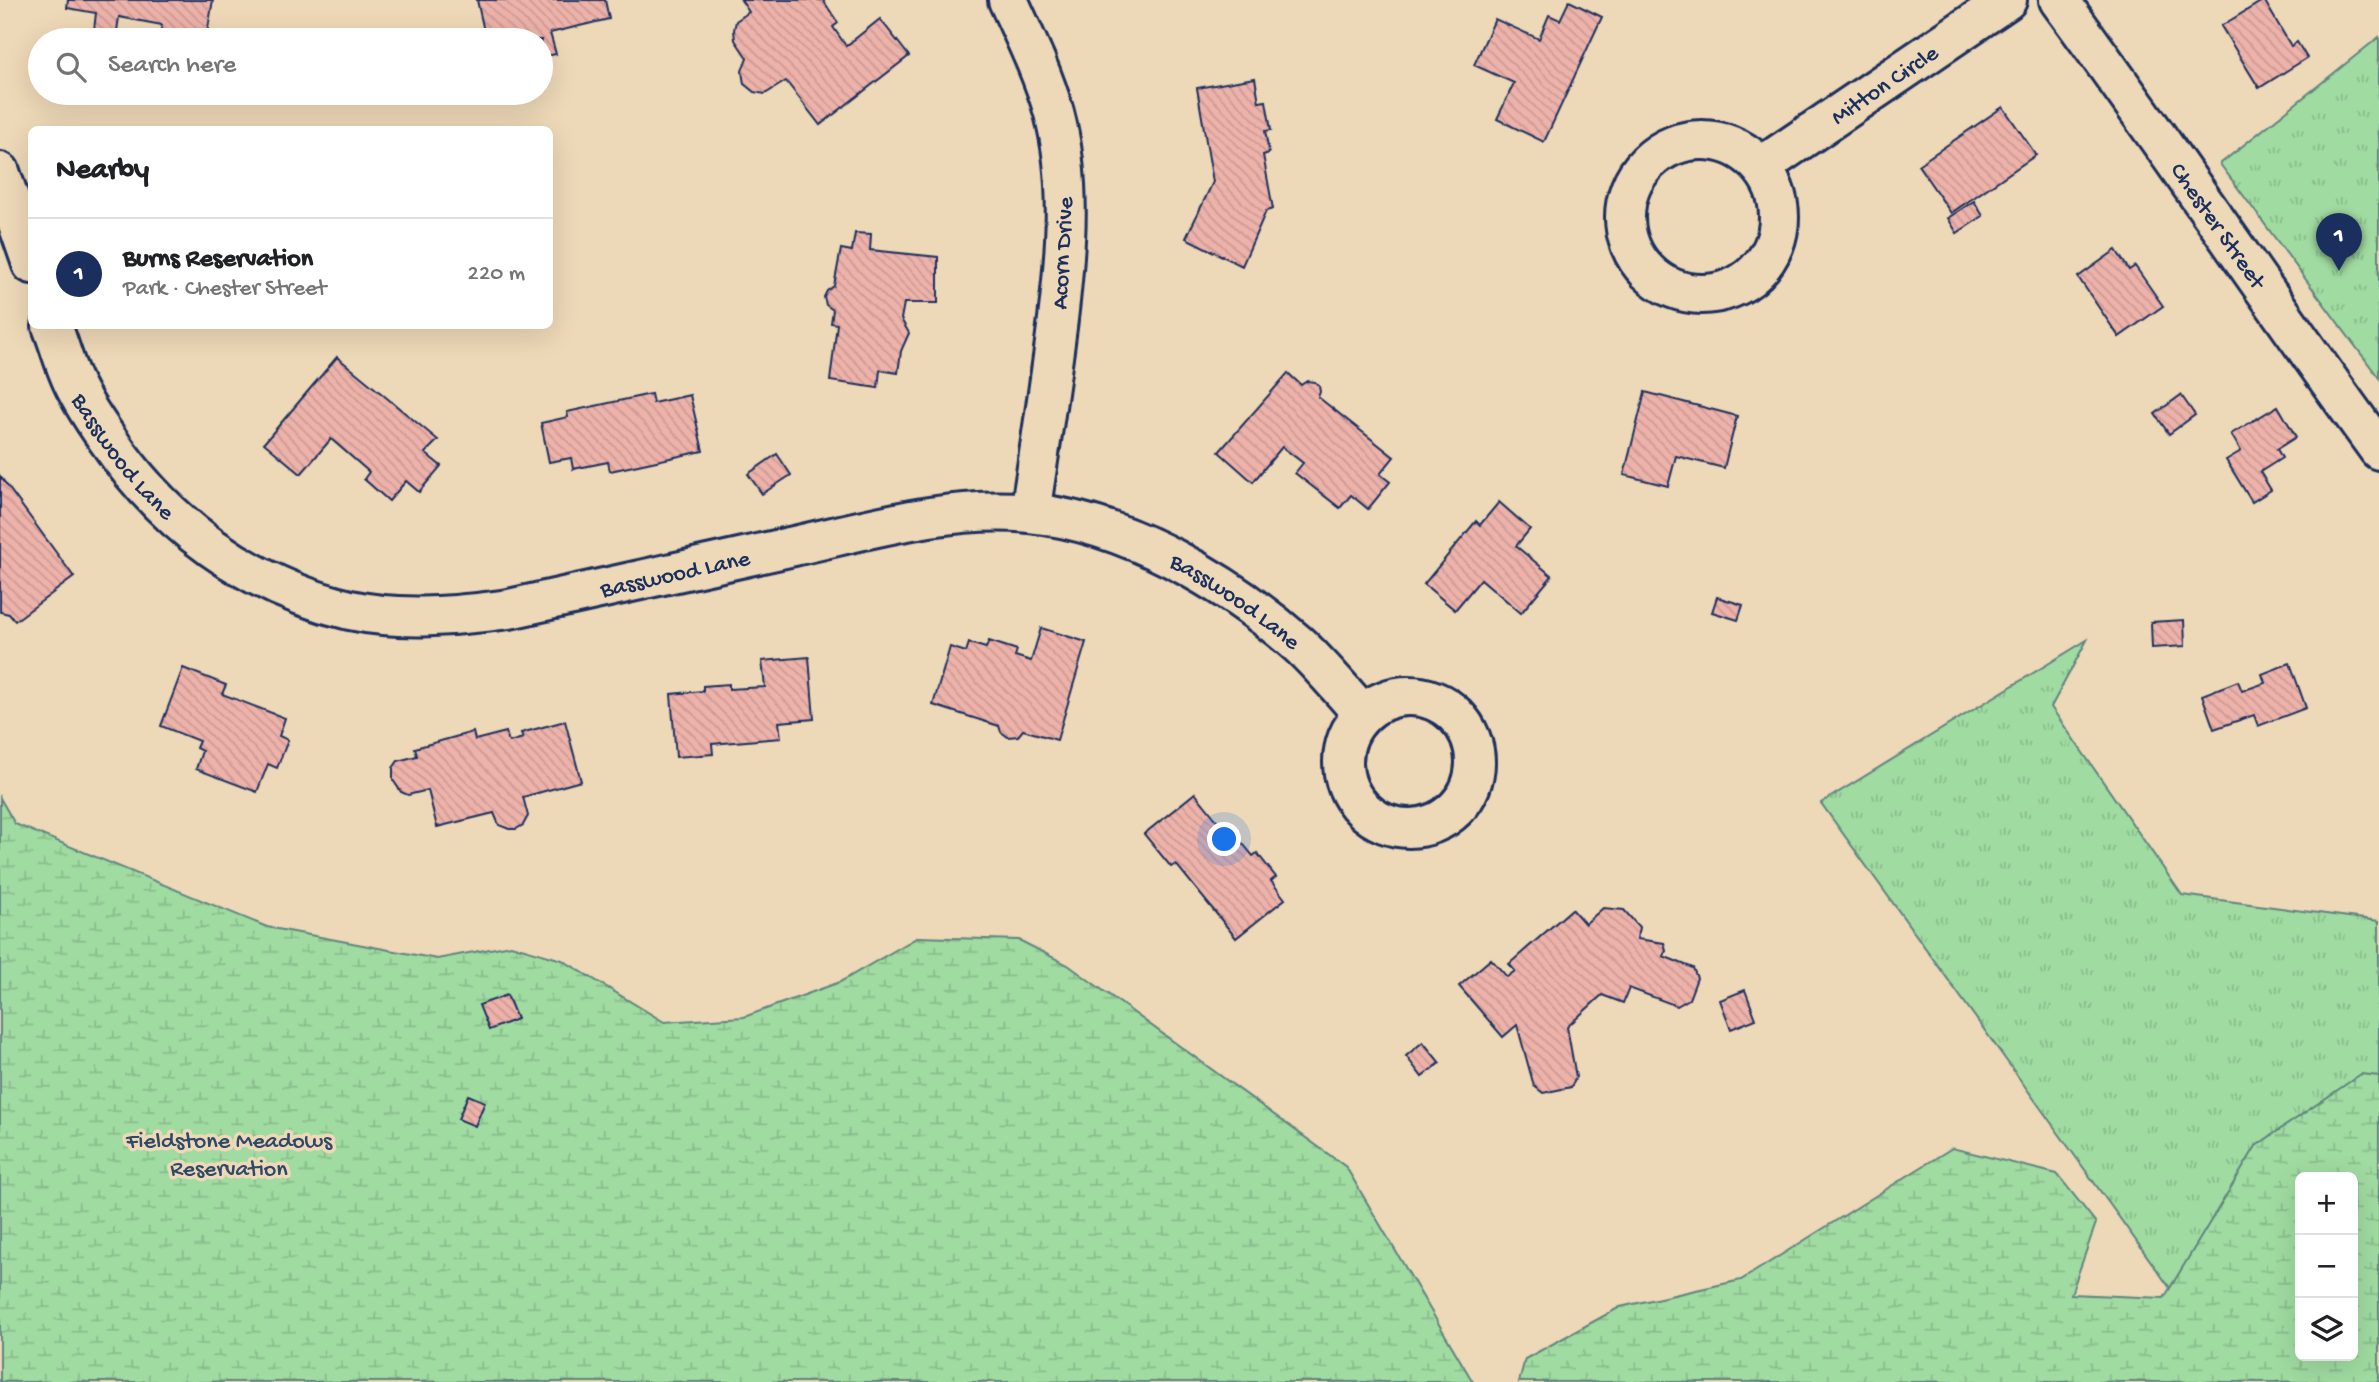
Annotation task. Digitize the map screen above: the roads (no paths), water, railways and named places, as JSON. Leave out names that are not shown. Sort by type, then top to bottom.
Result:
[{"type":"street","name":"Acorn Drive","points":[[1008,0],[1054,114],[1064,168],[1066,215],[1054,352],[1031,513]]},
{"type":"street","name":"Mitton Circle","points":[[1762,166],[2007,0]]},
{"type":"street","name":"Chester Street","points":[[2059,0],[2138,107],[2281,315],[2379,450]]},
{"type":"street","points":[[1692,140],[1718,140],[1742,150],[1762,166],[1774,188],[1780,213],[1777,239],[1765,261],[1748,280],[1725,291],[1700,295],[1675,290],[1653,277],[1636,258],[1626,234],[1625,208],[1628,196],[1632,183],[1647,162],[1667,147],[1692,140]]},
{"type":"street","points":[[0,172],[28,252]]},
{"type":"street","name":"Basswood Lane","points":[[53,329],[69,373],[97,424],[128,470],[170,515],[211,550],[254,576],[301,596],[352,610],[460,616],[509,610],[872,529],[980,512],[1031,513],[1124,537],[1208,578],[1256,609],[1300,646],[1363,713]]},
{"type":"place","name":"Burns Reservation","points":[[2339,271]]},
{"type":"park label","name":"Fieldstone Meadows Reservation","points":[[229,1153]]}]
